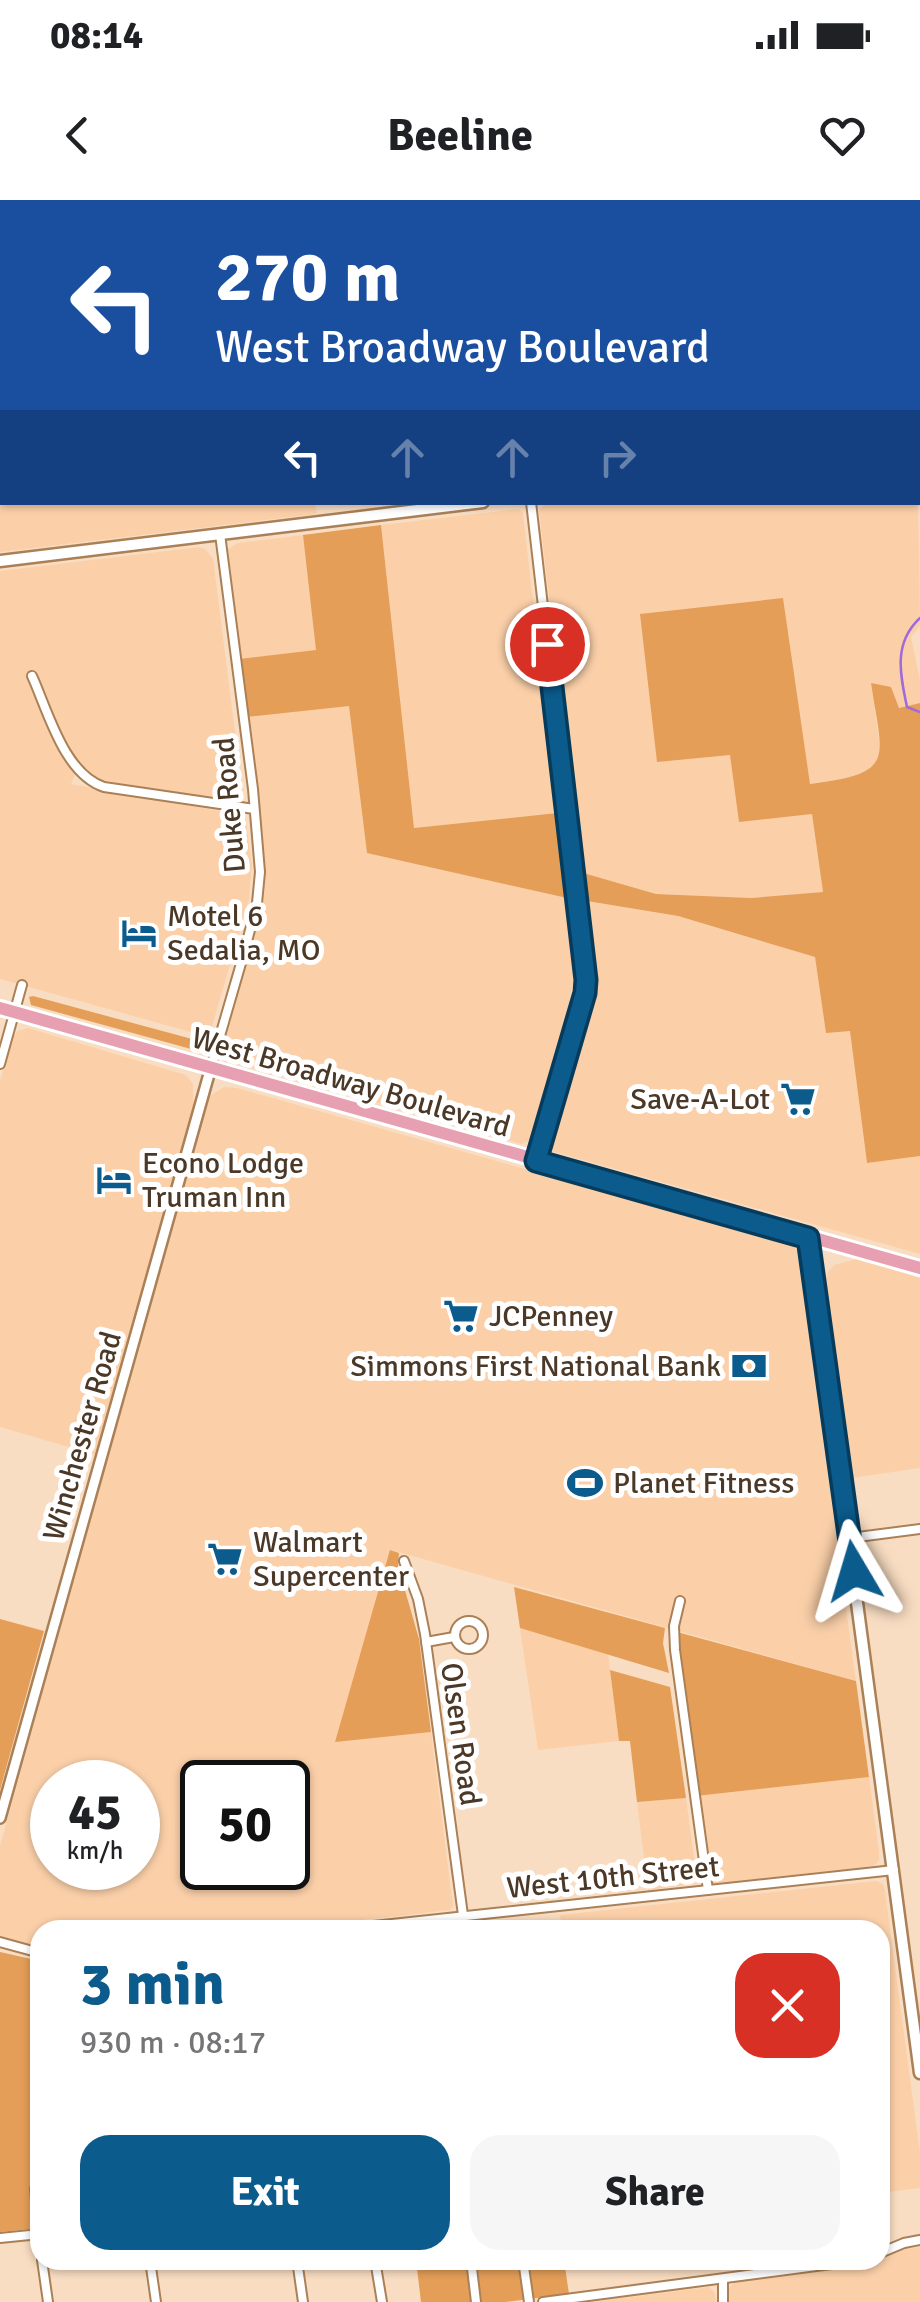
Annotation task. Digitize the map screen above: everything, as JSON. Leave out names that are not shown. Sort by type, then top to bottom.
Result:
[{"type":"highway","name":"West Broadway Boulevard","points":[[7,1010],[920,1268]]},
{"type":"main road","points":[[0,560],[457,505]]},
{"type":"main road","points":[[808,1238],[920,2073]]},
{"type":"street","points":[[531,505],[586,980],[536,1161]]},
{"type":"street","name":"Duke Road","points":[[210,1067],[258,893],[260,872],[220,534]]},
{"type":"street","points":[[32,676],[69,754],[86,779],[104,787],[254,809]]},
{"type":"street","points":[[0,1064],[7,1010],[22,985]]},
{"type":"street","name":"Winchester Road","points":[[0,1818],[210,1067]]},
{"type":"street","points":[[850,1538],[920,1529]]},
{"type":"street","name":"Olsen Road","points":[[404,1561],[418,1599],[426,1642],[463,1916]]},
{"type":"street","points":[[680,1601],[674,1626],[676,1650],[708,1890]]},
{"type":"street","points":[[426,1642],[454,1637]]},
{"type":"street","name":"West 10th Street","points":[[427,1920],[894,1870]]},
{"type":"street","points":[[0,1942],[30,1950]]},
{"type":"street","points":[[907,1975],[920,1973]]},
{"type":"street","points":[[0,2238],[30,2235]]},
{"type":"street","points":[[890,2249],[920,2240]]},
{"type":"street","points":[[43,2270],[48,2302]]},
{"type":"street","points":[[151,2270],[156,2302]]},
{"type":"street","points":[[298,2270],[303,2302]]},
{"type":"street","points":[[377,2270],[382,2302]]},
{"type":"street","points":[[471,2270],[476,2302]]},
{"type":"street","points":[[525,2270],[530,2302]]},
{"type":"street","points":[[544,2302],[792,2270]]},
{"type":"street","points":[[723,2280],[723,2302]]},
{"type":"shaded area","points":[[0,505],[316,505],[317,514],[0,552]]},
{"type":"shaded area","points":[[544,505],[918,505],[920,626],[911,637],[920,680],[920,703],[899,708],[871,683],[881,753],[871,770],[858,777],[809,784],[783,599],[730,755],[812,814],[823,892],[751,898],[656,894],[580,872],[539,510]]},
{"type":"shaded area","points":[[519,509],[523,513],[557,813],[414,828],[381,525]]},
{"type":"shaded area","points":[[381,525],[414,828],[557,813],[567,898],[367,853],[349,706],[246,717],[239,659],[316,650],[303,535]]},
{"type":"shaded area","points":[[303,535],[317,651],[239,659],[227,550],[237,543]]},
{"type":"shaded area","points":[[199,547],[213,558],[241,802],[75,775],[71,784],[236,814],[246,822],[252,865],[249,899],[209,1037],[0,979],[0,571]]},
{"type":"shaded area","points":[[783,598],[810,784],[858,774],[878,758],[880,745],[871,683],[891,687],[899,708],[920,703],[920,1156],[867,1163],[850,1031],[826,1033],[815,957],[678,916],[581,900],[580,872],[656,894],[751,898],[823,892],[812,814],[739,822],[730,755],[657,762],[640,614]]},
{"type":"shaded area","points":[[349,705],[368,852],[567,898],[574,979],[529,1141],[522,1144],[244,1065],[228,1056],[225,1038],[264,887],[246,717]]},
{"type":"shaded area","points":[[581,900],[677,916],[815,957],[826,1032],[850,1030],[867,1163],[920,1156],[920,1254],[547,1150],[582,1008],[585,976]]},
{"type":"shaded area","points":[[29,997],[192,1039],[209,1037],[198,1049],[191,1049],[31,1005]]},
{"type":"shaded area","points":[[28,1028],[186,1075],[193,1084],[193,1109],[96,1455],[0,1427],[0,1081],[13,1037]]},
{"type":"shaded area","points":[[224,1087],[237,1088],[788,1243],[797,1250],[856,1681],[391,1550],[336,1741],[431,1732],[453,1906],[450,1910],[362,1920],[30,1920],[30,1946],[0,1938],[0,1846],[208,1097]]},
{"type":"shaded area","points":[[857,1259],[920,1278],[920,1468],[852,1478],[825,1284],[834,1265]]},
{"type":"shaded area","points":[[390,1550],[399,1553],[398,1566],[419,1639],[431,1732],[335,1742]]},
{"type":"shaded area","points":[[514,1587],[665,1628],[663,1643],[669,1673],[520,1628]]},
{"type":"shaded area","points":[[0,1619],[44,1631],[0,1790]]},
{"type":"shaded area","points":[[520,1628],[608,1654],[619,1741],[538,1750]]},
{"type":"shaded area","points":[[677,1632],[856,1681],[869,1777],[696,1796]]},
{"type":"shaded area","points":[[610,1670],[670,1687],[686,1798],[637,1802],[630,1741],[619,1741]]},
{"type":"shaded area","points":[[869,1777],[879,1852],[874,1866],[711,1884],[707,1879],[696,1796]]},
{"type":"shaded area","points":[[686,1798],[697,1879],[693,1884],[648,1890],[637,1802]]},
{"type":"shaded area","points":[[876,1881],[883,1884],[889,1920],[561,1920],[560,1915]]},
{"type":"shaded area","points":[[890,1928],[920,2153],[920,2188],[890,2192]]},
{"type":"shaded area","points":[[0,1952],[30,1959],[30,2229],[0,2232]]},
{"type":"shaded area","points":[[920,2247],[920,2302],[728,2302],[729,2288],[735,2282],[829,2270],[890,2270],[890,2255]]},
{"type":"shaded area","points":[[417,2270],[565,2270],[569,2294],[505,2302],[421,2302]]},
{"type":"shaded area","points":[[709,2287],[716,2302],[593,2302]]},
{"type":"waterway","points":[[920,618],[906,638],[901,659],[907,707],[920,712]]},
{"type":"place","name":"Motel 6 Sedalia, MO","points":[[139,933]]},
{"type":"place","name":"Save-A-Lot","points":[[798,1099]]},
{"type":"place","name":"Econo Lodge Truman Inn","points":[[114,1180]]},
{"type":"place","name":"JCPenney","points":[[461,1316]]},
{"type":"place","name":"Simmons First National Bank","points":[[749,1366]]},
{"type":"place","name":"Planet Fitness","points":[[585,1483]]},
{"type":"place","name":"Walmart Supercenter","points":[[225,1559]]},
{"type":"route","points":[[547,644],[586,980],[536,1161],[808,1238],[854,1571]]}]
